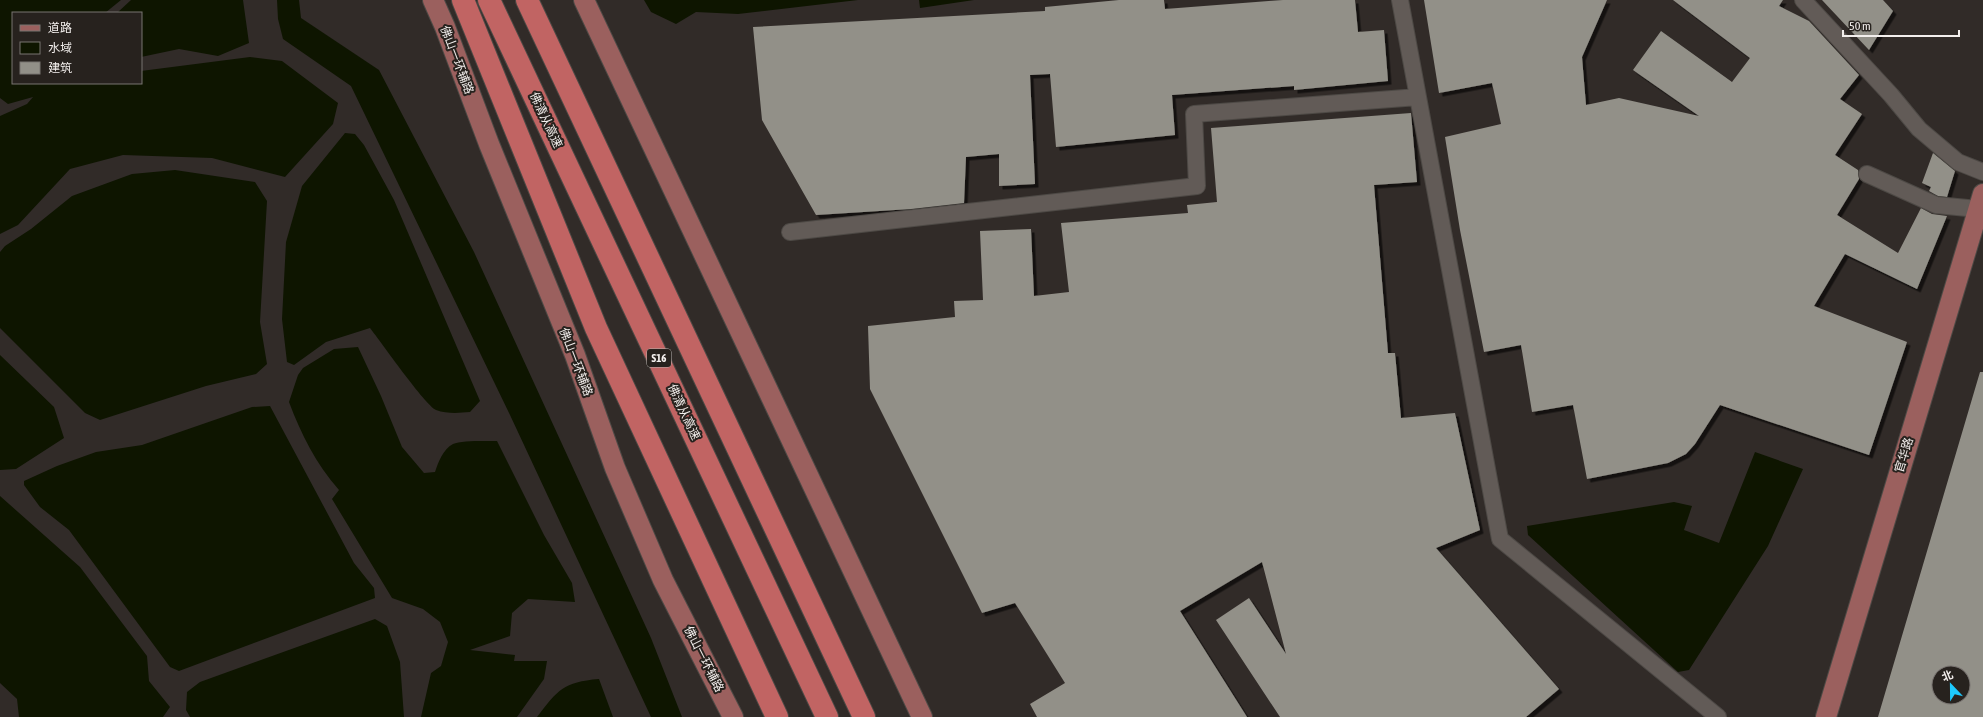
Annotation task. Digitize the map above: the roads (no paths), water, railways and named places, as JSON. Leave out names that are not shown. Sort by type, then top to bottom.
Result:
[{"type":"highway","points":[[463,0],[596,328],[777,717]]},
{"type":"highway","name":"佛清从高速","points":[[489,0],[827,717]]},
{"type":"highway","points":[[527,0],[864,717]]},
{"type":"main road","name":"佛山一环辅路","points":[[433,0],[445,27],[489,144],[575,355],[615,468],[663,580],[733,717]]},
{"type":"main road","points":[[584,0],[922,717]]},
{"type":"main road","name":"官华路","points":[[1826,717],[1982,200]]},
{"type":"street","points":[[1400,0],[1500,539],[1718,717]]},
{"type":"street","points":[[1803,0],[1891,95],[1919,129],[1958,162],[1983,172]]},
{"type":"street","points":[[790,232],[1197,186],[1194,114],[1418,97]]},
{"type":"street","points":[[1867,174],[1936,205],[1982,200]]},
{"type":"water","points":[[0,0],[121,0],[106,12],[12,12],[12,84],[142,84],[142,71],[250,57],[282,61],[338,103],[333,124],[285,177],[212,158],[123,155],[70,169],[18,225],[0,234],[0,116],[27,104],[33,97],[8,104],[0,98]]},
{"type":"water","points":[[131,0],[243,0],[249,43],[218,56],[179,49],[142,57],[142,12],[118,12]]},
{"type":"water","points":[[277,0],[299,0],[301,18],[379,70],[474,252],[651,638],[682,717],[651,717],[510,415],[351,86],[283,39],[278,19]]},
{"type":"water","points":[[644,0],[858,0],[738,14],[696,12],[676,24],[651,12]]},
{"type":"water","points":[[919,0],[974,0],[920,8]]},
{"type":"water","points":[[345,133],[355,134],[364,145],[394,200],[480,401],[470,412],[444,412],[436,410],[430,406],[413,386],[370,328],[326,342],[294,365],[287,362],[282,319],[286,242],[302,186]]},
{"type":"water","points":[[175,170],[255,182],[267,201],[260,322],[267,364],[256,374],[206,386],[100,420],[85,413],[0,328],[0,252],[5,246],[31,229],[72,196],[132,174]]},
{"type":"water","points":[[358,347],[381,396],[402,447],[424,473],[435,472],[446,449],[453,444],[468,441],[497,441],[544,535],[572,583],[575,602],[528,599],[512,613],[510,636],[470,650],[515,655],[514,661],[547,661],[544,679],[517,717],[421,717],[431,673],[441,666],[448,642],[440,622],[423,609],[392,598],[332,499],[339,490],[316,459],[299,426],[289,402],[298,375],[303,368],[334,349]]},
{"type":"water","points":[[0,355],[54,407],[64,438],[16,469],[0,470]]},
{"type":"water","points":[[270,406],[354,563],[374,588],[375,598],[179,671],[170,667],[69,530],[40,507],[24,485],[24,481],[57,466],[96,452],[142,445],[252,407]]},
{"type":"water","points":[[1755,452],[1803,469],[1768,546],[1689,670],[1678,672],[1528,535],[1527,526],[1674,502],[1692,506],[1684,530],[1719,543]]},
{"type":"water","points":[[0,496],[80,567],[147,656],[149,681],[170,707],[163,717],[19,717],[17,699],[0,683]]},
{"type":"water","points":[[375,619],[387,626],[400,662],[404,717],[190,717],[186,710],[187,692],[200,682]]},
{"type":"water","points":[[599,679],[613,717],[537,717],[550,700],[562,689],[577,682]]}]
